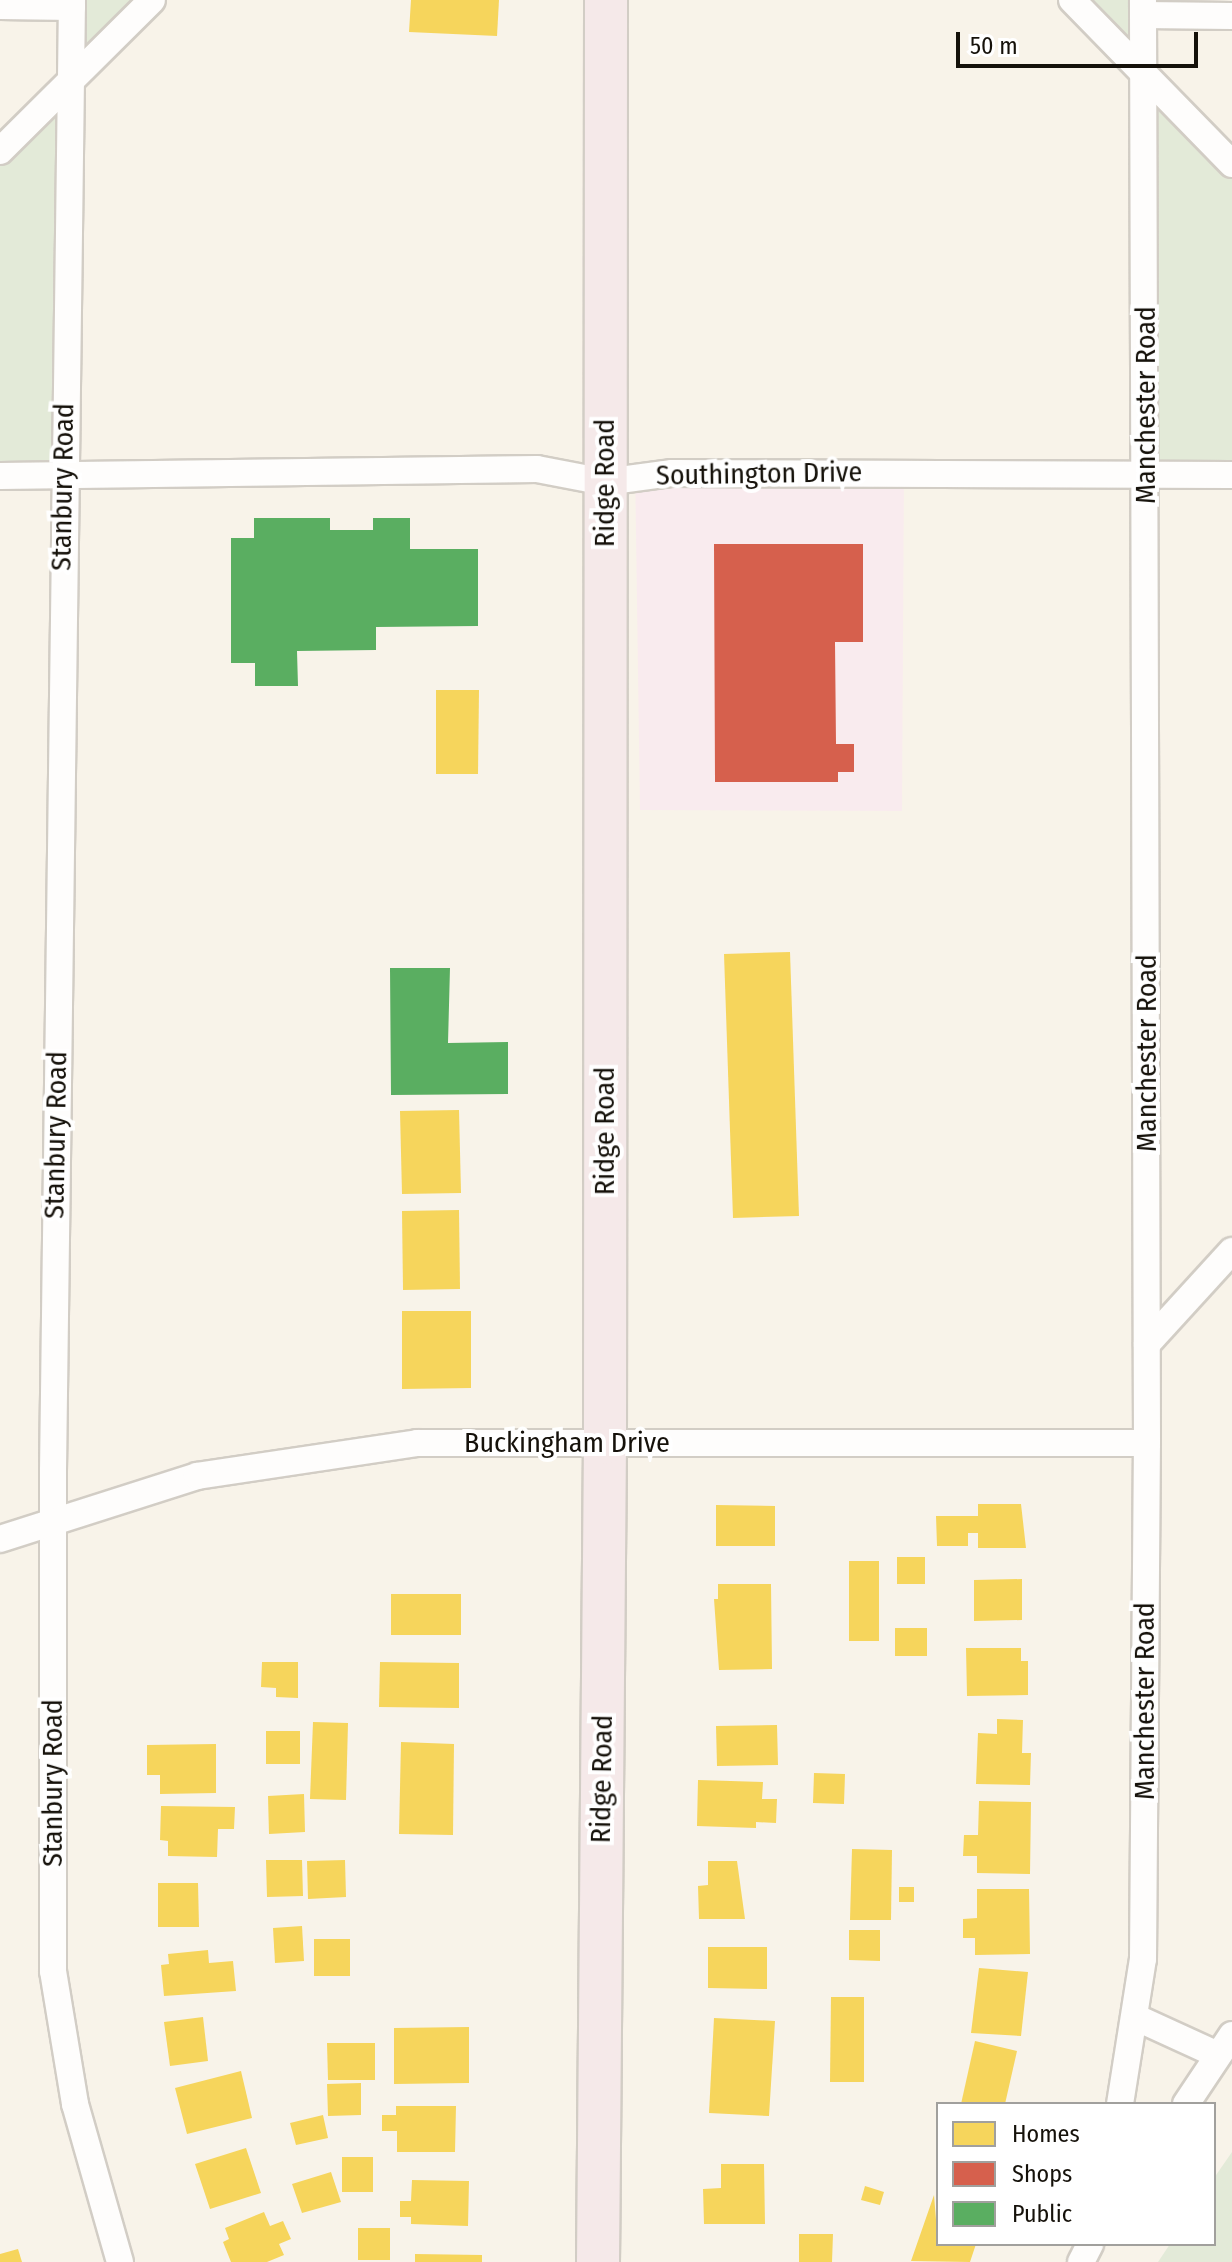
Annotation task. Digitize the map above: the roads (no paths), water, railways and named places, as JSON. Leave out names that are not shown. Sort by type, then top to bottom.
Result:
[{"type":"main road","name":"Ridge Road","points":[[598,2262],[605,1443],[606,0]]},
{"type":"street","points":[[0,151],[152,0]]},
{"type":"street","points":[[1072,0],[1143,68],[1232,164]]},
{"type":"street","points":[[0,6],[72,3]]},
{"type":"street","name":"Stanbury Road","points":[[72,3],[63,476],[53,1522],[53,1971],[75,2104],[108,2235],[120,2262]]},
{"type":"street","points":[[1143,8],[1232,16]]},
{"type":"street","name":"Manchester Road","points":[[1120,2102],[1137,2018],[1143,1959],[1147,1443],[1147,473],[1143,8]]},
{"type":"street","name":"Southington Drive","points":[[0,476],[537,469],[605,482],[672,473],[1232,475]]},
{"type":"street","points":[[1147,1344],[1232,1251]]},
{"type":"street","name":"Buckingham Drive","points":[[0,1539],[197,1476],[403,1445],[1147,1443]]},
{"type":"street","points":[[1137,2018],[1225,2045],[1187,2102]]}]
